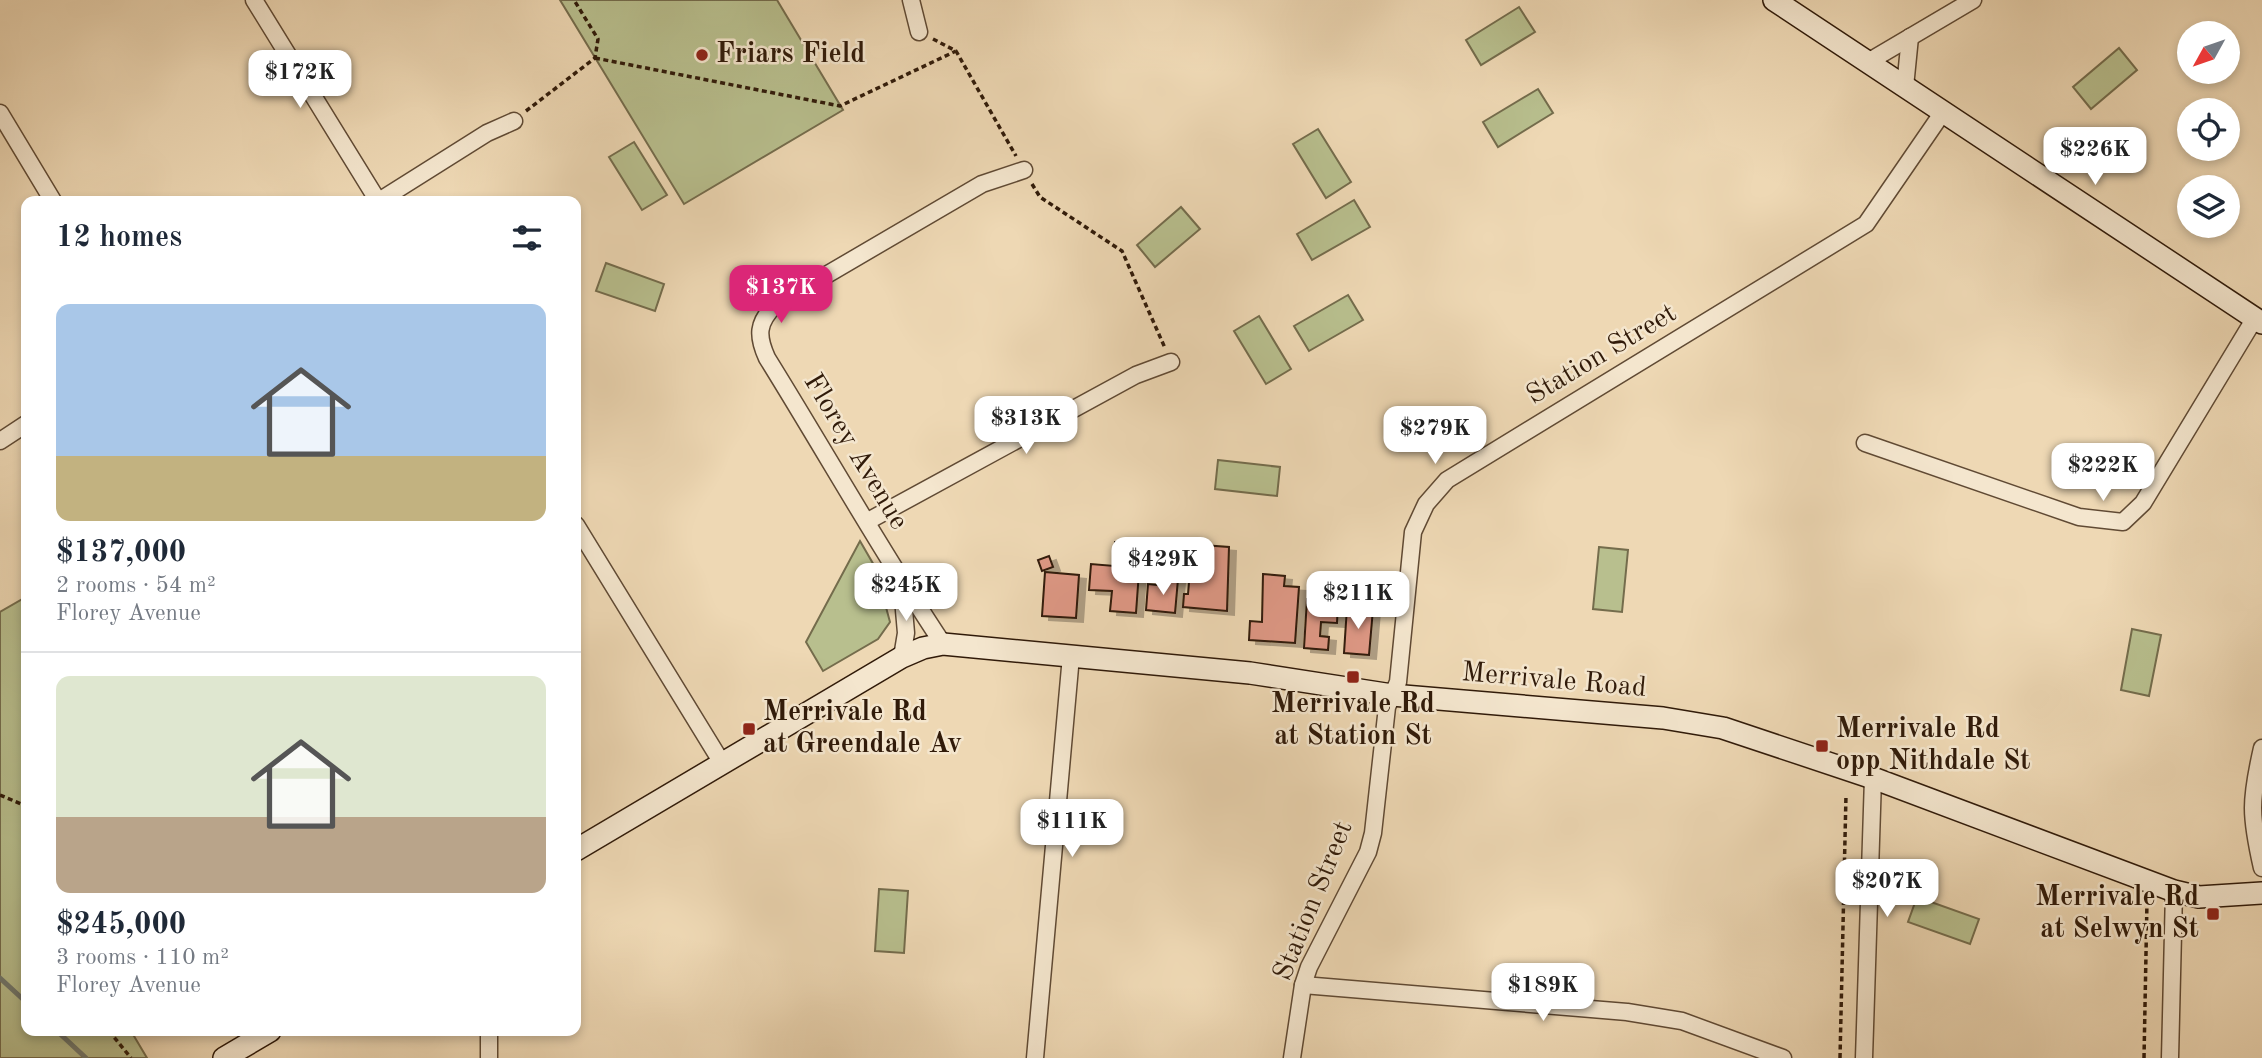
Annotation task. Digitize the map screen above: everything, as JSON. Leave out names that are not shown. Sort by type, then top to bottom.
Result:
[{"type":"street","points":[[254,0],[375,196]]},
{"type":"street","points":[[911,0],[919,32]]},
{"type":"street","points":[[1774,0],[2258,321],[2143,503],[2123,522],[2079,517],[1865,443]]},
{"type":"street","points":[[1868,62],[1973,0]]},
{"type":"street","points":[[1905,87],[1910,37]]},
{"type":"street","name":"Station Street","points":[[1292,1058],[1303,985],[1368,852],[1375,823],[1387,707],[1398,682],[1413,533],[1426,503],[1447,480],[1866,224],[1943,112]]},
{"type":"street","points":[[0,113],[50,196]]},
{"type":"street","points":[[386,196],[487,133],[514,121]]},
{"type":"street","name":"Florey Avenue","points":[[943,644],[901,581],[868,521],[767,358],[758,338],[760,324],[775,305],[970,191],[1024,170]]},
{"type":"street","points":[[868,521],[1136,375],[1171,362]]},
{"type":"street","points":[[0,441],[21,427]]},
{"type":"street","points":[[581,533],[722,763]]},
{"type":"street","name":"Florey Avenue","points":[[901,581],[906,633],[902,657]]},
{"type":"street","name":"Merrivale Road","points":[[581,847],[902,657],[923,648],[943,644],[1250,673],[1392,695],[1663,718],[1711,726],[1763,739],[1873,778],[2174,891],[2211,897],[2262,893]]},
{"type":"street","points":[[1035,1058],[1071,656]]},
{"type":"street","points":[[2262,748],[2252,793],[2251,820],[2262,868]]},
{"type":"street","points":[[1864,1058],[1873,778]]},
{"type":"street","points":[[2170,1058],[2174,891]]},
{"type":"street","points":[[1303,985],[1627,1012],[1682,1021],[1783,1058]]},
{"type":"street","points":[[223,1058],[261,1036]]},
{"type":"street","points":[[489,1036],[489,1058]]},
{"type":"path","points":[[514,121],[595,58],[598,39],[574,0]]},
{"type":"path","points":[[919,32],[956,51],[1040,197],[1122,251],[1171,362]]},
{"type":"path","points":[[595,58],[840,107],[956,51]]},
{"type":"path","points":[[0,795],[21,804]]},
{"type":"path","points":[[1840,1058],[1846,795]]},
{"type":"path","points":[[2144,1058],[2147,901]]},
{"type":"path","points":[[113,1036],[131,1058]]},
{"type":"green space","name":"Friars Field","points":[[560,0],[777,0],[843,110],[684,204]]},
{"type":"green space","points":[[1519,7],[1535,32],[1481,65],[1466,40]]},
{"type":"green space","points":[[2119,48],[2137,70],[2091,109],[2073,87]]},
{"type":"green space","points":[[1538,89],[1553,113],[1498,147],[1483,122]]},
{"type":"green space","points":[[1318,129],[1351,182],[1326,198],[1293,144]]},
{"type":"green space","points":[[634,142],[667,195],[642,210],[609,157]]},
{"type":"green space","points":[[1354,200],[1370,227],[1312,260],[1297,234]]},
{"type":"green space","points":[[1181,207],[1200,229],[1155,267],[1137,245]]},
{"type":"green space","points":[[606,263],[664,284],[655,311],[596,291]]},
{"type":"green space","points":[[1348,295],[1363,320],[1309,351],[1294,326]]},
{"type":"green space","points":[[1259,316],[1291,369],[1266,384],[1234,331]]},
{"type":"green space","points":[[1218,460],[1280,467],[1277,496],[1215,489]]},
{"type":"green space","points":[[860,541],[875,567],[890,622],[878,639],[823,671],[806,642]]},
{"type":"green space","points":[[1599,547],[1628,550],[1622,612],[1593,609]]},
{"type":"green space","points":[[21,600],[21,1036],[134,1036],[147,1058],[0,1058],[0,612]]},
{"type":"green space","points":[[2132,629],[2161,635],[2149,696],[2121,690]]},
{"type":"green space","points":[[879,889],[908,891],[904,953],[875,951]]},
{"type":"green space","points":[[1917,897],[1979,919],[1970,944],[1908,922]]},
{"type":"building","points":[[1115,542],[1141,544],[1136,613],[1110,611],[1112,591],[1089,590],[1091,564],[1114,566]]},
{"type":"building","points":[[1188,544],[1229,547],[1227,611],[1183,607],[1184,594],[1188,594],[1191,559],[1187,559]]},
{"type":"building","points":[[1145,550],[1152,550],[1151,572],[1143,572]]},
{"type":"building","points":[[1049,556],[1053,567],[1042,571],[1038,560]]},
{"type":"building","points":[[1045,572],[1079,575],[1076,618],[1042,616]]},
{"type":"building","points":[[1263,574],[1285,576],[1284,586],[1299,587],[1295,643],[1249,640],[1250,621],[1262,622]]},
{"type":"building","points":[[1171,579],[1178,579],[1175,613],[1146,610],[1148,584],[1166,586]]},
{"type":"building","points":[[1307,599],[1338,602],[1337,623],[1321,622],[1320,636],[1329,637],[1328,650],[1304,648]]},
{"type":"building","points":[[1347,607],[1373,609],[1369,655],[1344,653]]},
{"type":"waterway","points":[[0,978],[21,997]]},
{"type":"waterway","points":[[62,1036],[86,1058]]},
{"type":"place","name":"Friars Field","points":[[702,55]]},
{"type":"place","name":"Merrivale Rd at Station St","points":[[1353,677]]},
{"type":"place","name":"Merrivale Rd at Greendale Av","points":[[749,729]]},
{"type":"place","name":"Merrivale Rd opp Nithdale St","points":[[1822,746]]},
{"type":"place","name":"Merrivale Rd at Selwyn St","points":[[2213,914]]}]
